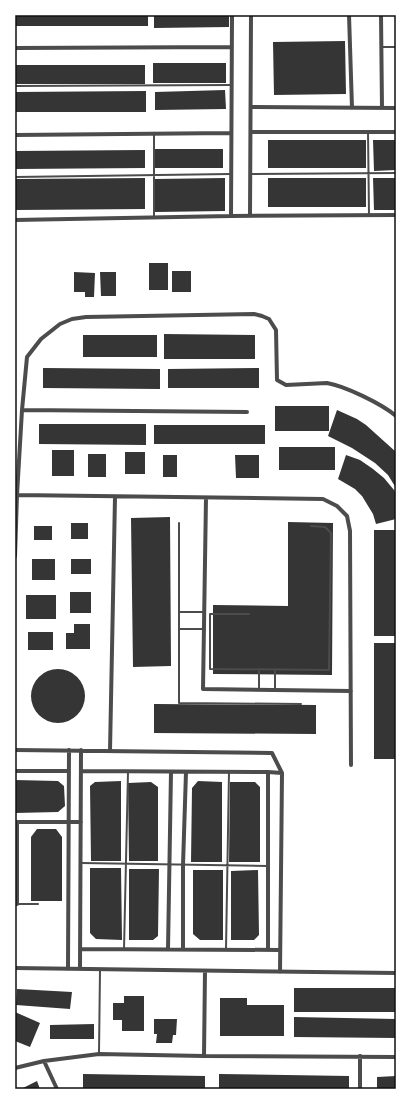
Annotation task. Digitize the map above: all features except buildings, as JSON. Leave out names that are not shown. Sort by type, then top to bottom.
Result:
[{"type":"street","points":[[231,216],[232,15]]},
{"type":"street","points":[[250,216],[251,15]]},
{"type":"street","points":[[349,15],[352,108]]},
{"type":"street","points":[[382,15],[382,108]]},
{"type":"street","points":[[15,48],[232,47]]},
{"type":"street","points":[[251,107],[396,108]]},
{"type":"street","points":[[251,132],[396,132]]},
{"type":"street","points":[[15,135],[231,133]]},
{"type":"street","points":[[15,220],[396,215]]},
{"type":"street","points":[[15,556],[22,410],[27,357],[41,338],[60,324],[72,319],[86,317],[254,314],[262,316],[269,319],[276,330],[277,380],[281,383],[286,385],[334,384],[388,408],[396,416]]},
{"type":"street","points":[[22,410],[247,412]]},
{"type":"street","points":[[17,495],[323,499],[337,506],[347,516],[350,531],[351,765]]},
{"type":"street","points":[[110,751],[115,497]]},
{"type":"street","points":[[206,498],[203,689],[351,691]]},
{"type":"street","points":[[15,750],[272,753],[282,774],[280,972]]},
{"type":"street","points":[[68,969],[69,750]]},
{"type":"street","points":[[80,969],[82,750]]},
{"type":"street","points":[[15,771],[68,771]]},
{"type":"street","points":[[82,771],[268,772],[282,774]]},
{"type":"street","points":[[168,949],[171,772]]},
{"type":"street","points":[[183,949],[183,864],[186,772]]},
{"type":"street","points":[[268,772],[268,950]]},
{"type":"street","points":[[16,904],[16,822],[81,822]]},
{"type":"street","points":[[80,949],[280,950]]},
{"type":"street","points":[[15,968],[396,973]]},
{"type":"street","points":[[204,1056],[205,971]]},
{"type":"street","points":[[15,1068],[44,1061],[99,1054],[396,1057]]},
{"type":"street","points":[[360,1056],[360,1089]]},
{"type":"street","points":[[44,1061],[57,1089]]},
{"type":"lane","points":[[382,46],[396,46]]},
{"type":"lane","points":[[15,86],[231,85]]},
{"type":"lane","points":[[368,132],[368,215]]},
{"type":"lane","points":[[154,134],[154,217]]},
{"type":"lane","points":[[15,177],[231,174]]},
{"type":"lane","points":[[250,174],[396,174]]},
{"type":"lane","points":[[179,523],[179,702],[301,704]]},
{"type":"lane","points":[[249,614],[210,614],[210,669],[329,670],[331,533],[325,527],[311,526]]},
{"type":"lane","points":[[179,612],[204,612]]},
{"type":"lane","points":[[179,629],[204,629]]},
{"type":"lane","points":[[259,670],[259,690]]},
{"type":"lane","points":[[274,670],[274,690]]},
{"type":"lane","points":[[124,949],[128,771]]},
{"type":"lane","points":[[226,949],[229,772]]},
{"type":"lane","points":[[80,863],[268,866]]},
{"type":"lane","points":[[16,904],[38,904]]},
{"type":"lane","points":[[99,1054],[100,970]]}]
